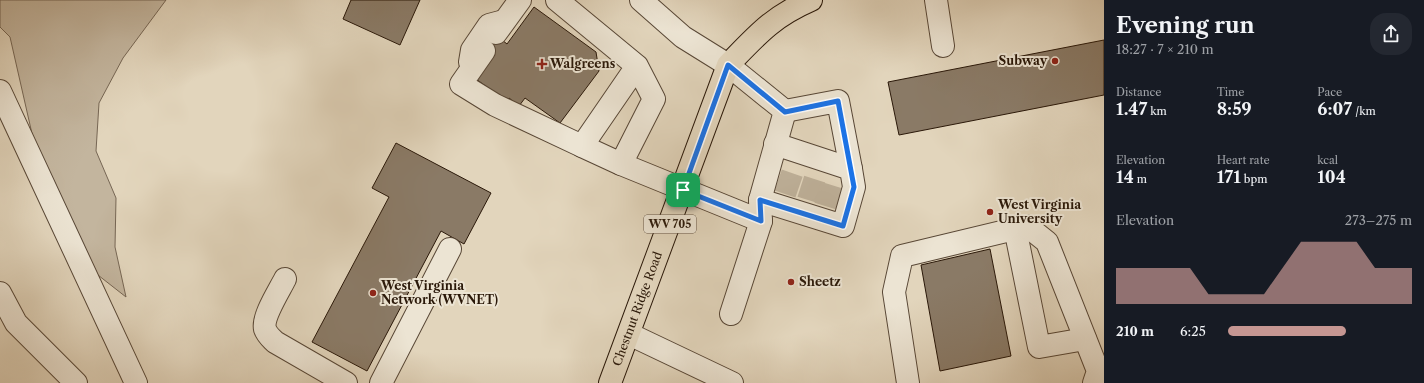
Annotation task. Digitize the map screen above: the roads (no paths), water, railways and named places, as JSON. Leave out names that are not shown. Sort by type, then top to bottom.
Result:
[{"type":"main road","name":"Chestnut Ridge Road","points":[[610,383],[683,190],[728,65],[765,27],[792,8],[812,0]]},
{"type":"street","points":[[520,0],[460,84],[495,105],[621,164],[683,190],[760,211],[783,200],[814,209],[843,226],[854,187],[822,167],[776,144]]},
{"type":"street","points":[[557,0],[637,66],[654,99],[621,164]]},
{"type":"street","points":[[642,0],[683,37],[728,65],[785,112]]},
{"type":"street","points":[[936,0],[943,46]]},
{"type":"street","points":[[470,70],[472,50],[489,25],[494,35]]},
{"type":"street","points":[[582,146],[637,66]]},
{"type":"street","points":[[0,91],[136,383]]},
{"type":"street","points":[[785,112],[838,101],[822,167]]},
{"type":"street","points":[[731,314],[760,211],[785,112]]},
{"type":"street","points":[[908,383],[894,292],[902,256],[1027,226],[1047,242],[1098,371],[1094,383]]},
{"type":"street","points":[[1015,228],[1039,347],[1085,339]]},
{"type":"street","points":[[381,383],[450,249]]},
{"type":"street","points":[[286,279],[265,318],[264,328],[267,334],[275,342],[346,383]]},
{"type":"street","points":[[0,293],[8,324],[76,383]]},
{"type":"street","points":[[629,334],[732,383]]},
{"type":"tunnel","points":[[785,194],[794,168]]},
{"type":"tunnel","points":[[808,200],[816,175]]},
{"type":"tunnel","points":[[825,206],[833,180]]},
{"type":"place","name":"Subway","points":[[1055,61]]},
{"type":"place","name":"Walgreens","points":[[542,64]]},
{"type":"place","name":"West Virginia University","points":[[990,212]]},
{"type":"place","name":"Sheetz","points":[[791,282]]},
{"type":"place","name":"West Virginia Network (WVNET)","points":[[373,293]]}]
